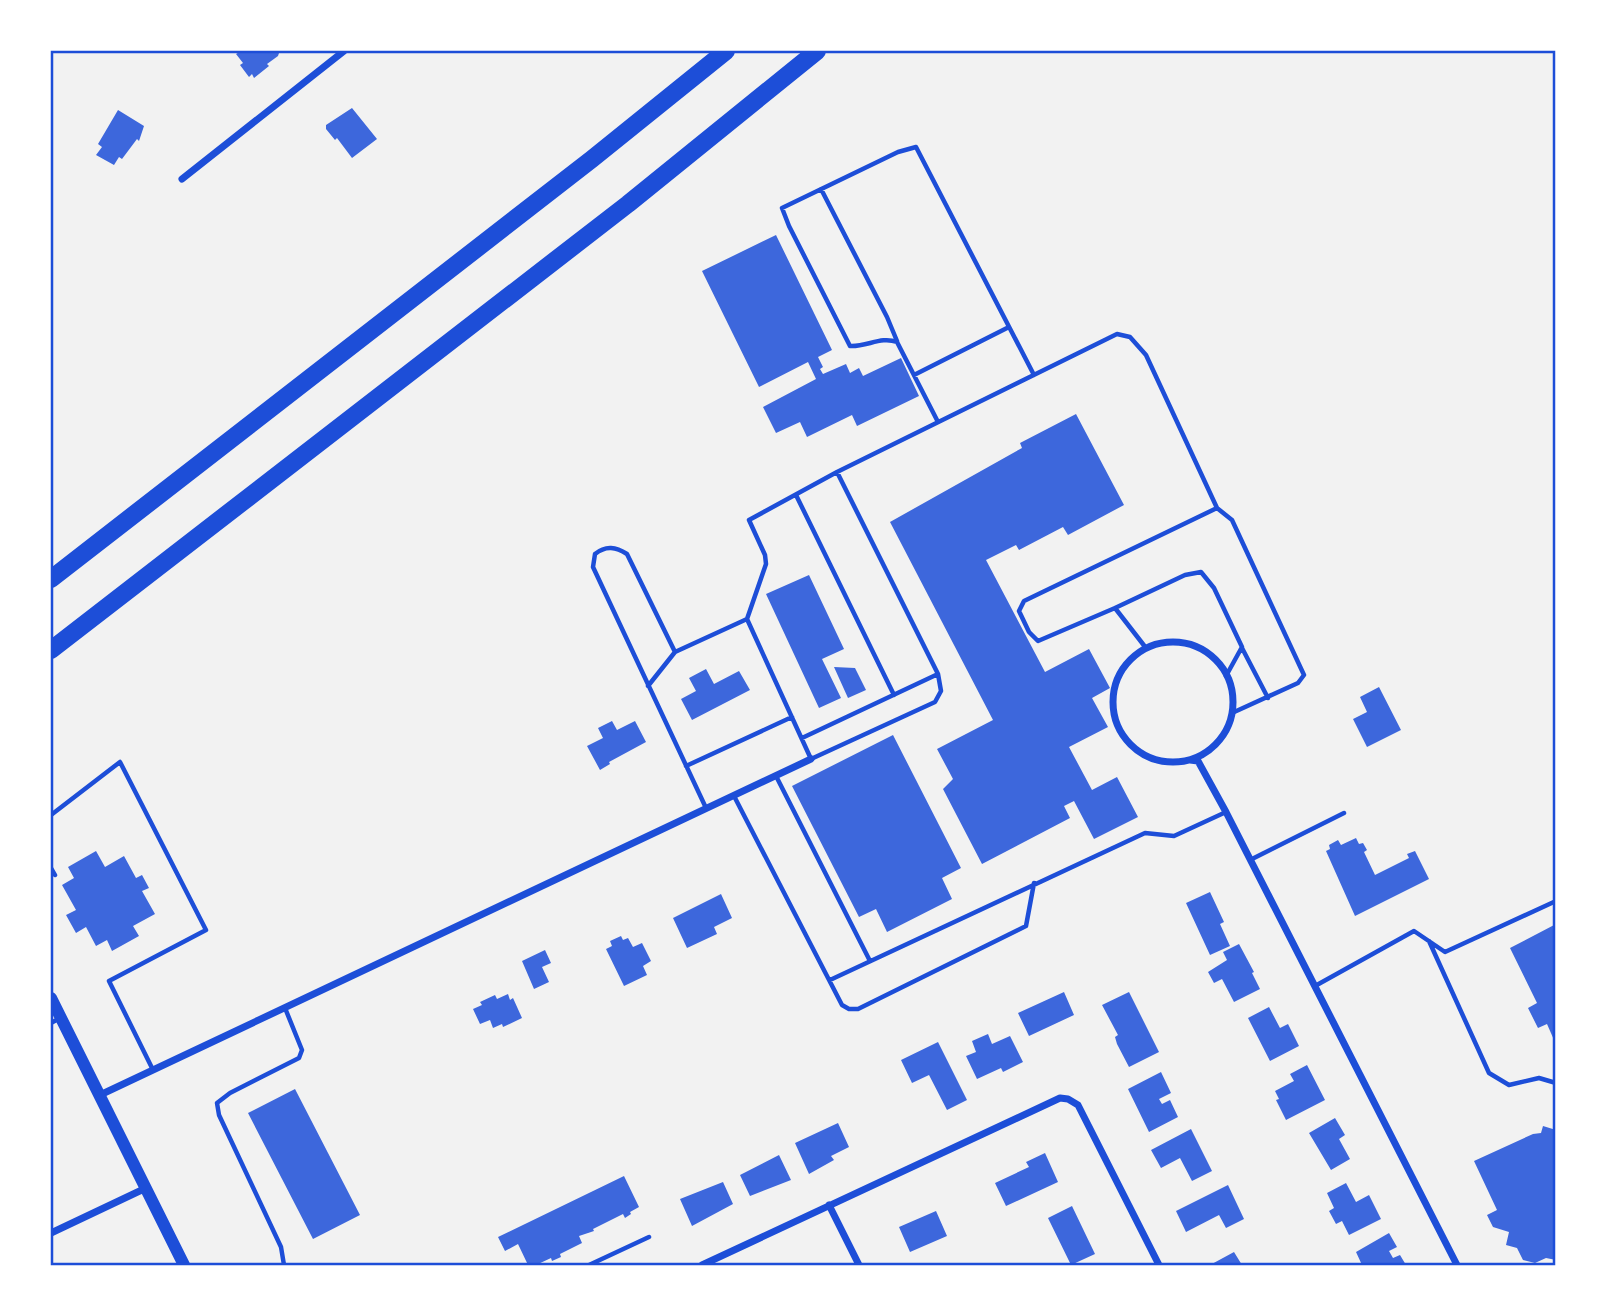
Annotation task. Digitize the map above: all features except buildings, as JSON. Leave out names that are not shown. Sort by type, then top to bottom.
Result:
[{"type":"highway","points":[[51,579],[592,159],[726,51]]},
{"type":"highway","points":[[51,650],[628,204],[817,51]]},
{"type":"main road","points":[[51,998],[56,1020],[100,1095],[184,1265]]},
{"type":"street","points":[[182,179],[344,51]]},
{"type":"street","points":[[1190,760],[1205,753],[1227,729],[1232,694],[1226,676],[1216,661],[1201,649],[1183,643],[1164,643],[1146,648],[1132,658],[1121,672],[1114,689],[1113,707],[1117,724],[1126,740],[1139,752],[1155,760],[1198,761],[1457,1265]]},
{"type":"street","points":[[100,1095],[811,759]]},
{"type":"street","points":[[702,1265],[1060,1098],[1078,1105],[1159,1265]]},
{"type":"street","points":[[51,1233],[146,1188]]},
{"type":"street","points":[[829,1205],[859,1265]]},
{"type":"lane","points":[[897,342],[887,338],[864,347],[850,346],[782,208],[898,152],[916,147],[1034,375]]},
{"type":"lane","points":[[821,189],[938,422]]},
{"type":"lane","points":[[914,375],[1009,327]]},
{"type":"lane","points":[[837,472],[938,674],[942,691],[935,702],[811,759],[747,619],[766,564],[765,555],[749,520],[837,472],[1117,334],[1130,337],[1146,355],[1217,508],[1232,520],[1304,675],[1298,683],[1231,713]]},
{"type":"lane","points":[[796,495],[894,695]]},
{"type":"lane","points":[[1217,508],[1024,601],[1019,611],[1029,632],[1038,641],[1185,575],[1201,572],[1214,589],[1268,698]]},
{"type":"lane","points":[[675,652],[627,554],[610,548],[595,554],[593,567],[706,809]]},
{"type":"lane","points":[[1115,608],[1146,648]]},
{"type":"lane","points":[[648,686],[675,652],[747,619]]},
{"type":"lane","points":[[1226,676],[1242,647]]},
{"type":"lane","points":[[802,738],[938,674]]},
{"type":"lane","points":[[686,766],[792,717]]},
{"type":"lane","points":[[51,815],[120,762],[206,930],[108,981],[153,1070]]},
{"type":"lane","points":[[776,776],[870,961]]},
{"type":"lane","points":[[734,796],[842,1005],[849,1009],[859,1009],[1026,926],[1034,883]]},
{"type":"lane","points":[[830,980],[1146,833],[1174,836],[1226,812]]},
{"type":"lane","points":[[1249,861],[1344,813]]},
{"type":"lane","points":[[51,868],[55,875]]},
{"type":"lane","points":[[1314,987],[1414,931],[1445,952],[1556,901]]},
{"type":"lane","points":[[1429,941],[1489,1073],[1509,1085],[1539,1078],[1556,1083]]},
{"type":"lane","points":[[284,1265],[281,1247],[219,1115],[218,1103],[230,1093],[299,1058],[302,1050],[285,1008]]},
{"type":"lane","points":[[589,1265],[649,1237]]}]
